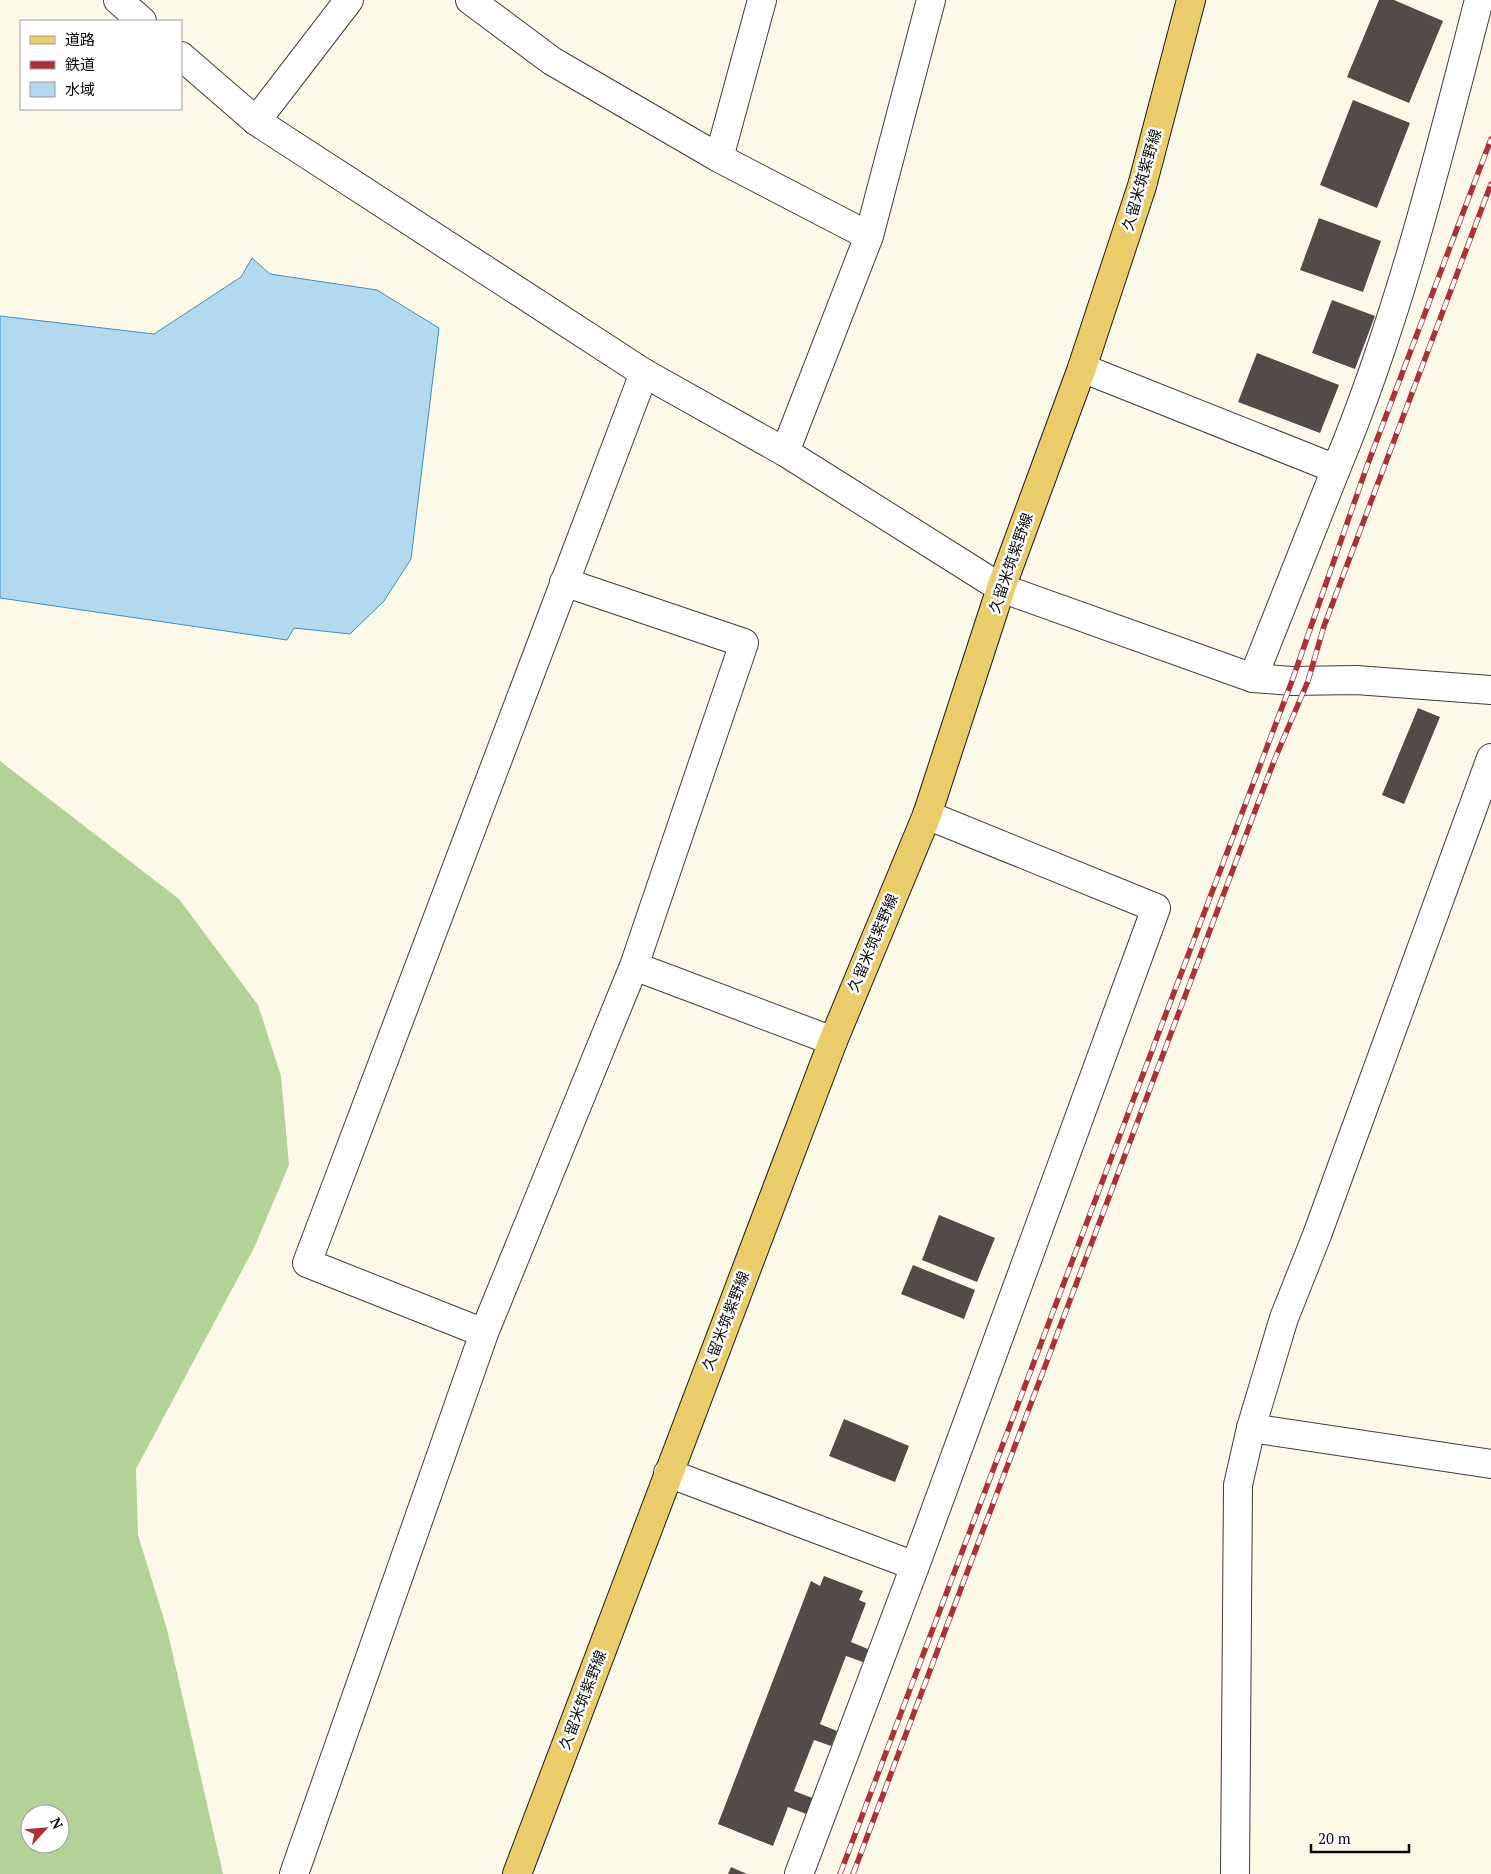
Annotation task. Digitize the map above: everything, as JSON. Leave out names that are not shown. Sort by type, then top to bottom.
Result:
[{"type":"main road","name":"久留米筑紫野線","points":[[517,1874],[832,1041],[927,815],[1001,588],[1082,368],[1142,186],[1191,0]]},
{"type":"street","points":[[118,0],[141,20]]},
{"type":"street","points":[[256,121],[349,0]]},
{"type":"street","points":[[470,0],[552,61],[719,158],[869,236]]},
{"type":"street","points":[[719,158],[762,0]]},
{"type":"street","points":[[785,452],[869,236],[931,0]]},
{"type":"street","points":[[1253,678],[1355,423],[1416,240],[1479,0]]},
{"type":"street","points":[[182,57],[256,121],[644,373],[785,452],[1001,588],[1253,678],[1292,681],[1356,680],[1491,690]]},
{"type":"street","points":[[1082,368],[1336,469]]},
{"type":"street","points":[[484,1333],[307,1263],[644,373]]},
{"type":"street","points":[[294,1874],[484,1333],[634,966],[744,643],[564,582]]},
{"type":"street","points":[[1236,1874],[1238,1485],[1251,1428],[1284,1318],[1320,1225],[1491,758]]},
{"type":"street","points":[[799,1874],[915,1566],[1156,908],[927,815]]},
{"type":"street","points":[[634,966],[832,1041]]},
{"type":"street","points":[[1251,1428],[1491,1464]]},
{"type":"street","points":[[668,1473],[915,1566]]},
{"type":"green space","points":[[0,761],[179,899],[258,1005],[281,1076],[289,1165],[254,1248],[136,1469],[138,1535],[167,1629],[223,1874],[0,1874]]},
{"type":"water","points":[[252,258],[270,274],[377,290],[439,328],[411,559],[384,601],[350,634],[294,628],[287,640],[0,598],[0,316],[154,334],[241,277]]},
{"type":"building","points":[[1379,0],[1394,0],[1443,21],[1409,103],[1347,77]]},
{"type":"building","points":[[1353,100],[1410,123],[1377,208],[1320,185]]},
{"type":"building","points":[[1319,218],[1381,241],[1363,292],[1300,270]]},
{"type":"building","points":[[1332,300],[1375,316],[1355,369],[1312,353]]},
{"type":"building","points":[[1257,353],[1339,385],[1320,433],[1238,402]]},
{"type":"building","points":[[1418,708],[1440,717],[1404,804],[1382,795]]},
{"type":"building","points":[[939,1215],[995,1238],[977,1282],[922,1260]]},
{"type":"building","points":[[913,1265],[975,1290],[964,1319],[901,1294]]},
{"type":"building","points":[[844,1419],[909,1446],[895,1482],[829,1456]]},
{"type":"building","points":[[824,1576],[863,1591],[859,1600],[866,1603],[851,1642],[868,1649],[863,1662],[846,1656],[820,1724],[837,1731],[831,1746],[814,1740],[794,1791],[815,1799],[809,1815],[788,1807],[773,1846],[718,1824],[811,1581],[820,1586]]},
{"type":"building","points":[[731,1867],[747,1874],[728,1874]]},
{"type":"railway","points":[[840,1874],[1292,681],[1367,466],[1491,139]]},
{"type":"railway","points":[[853,1874],[1274,761],[1308,681],[1324,626],[1491,184]]}]
